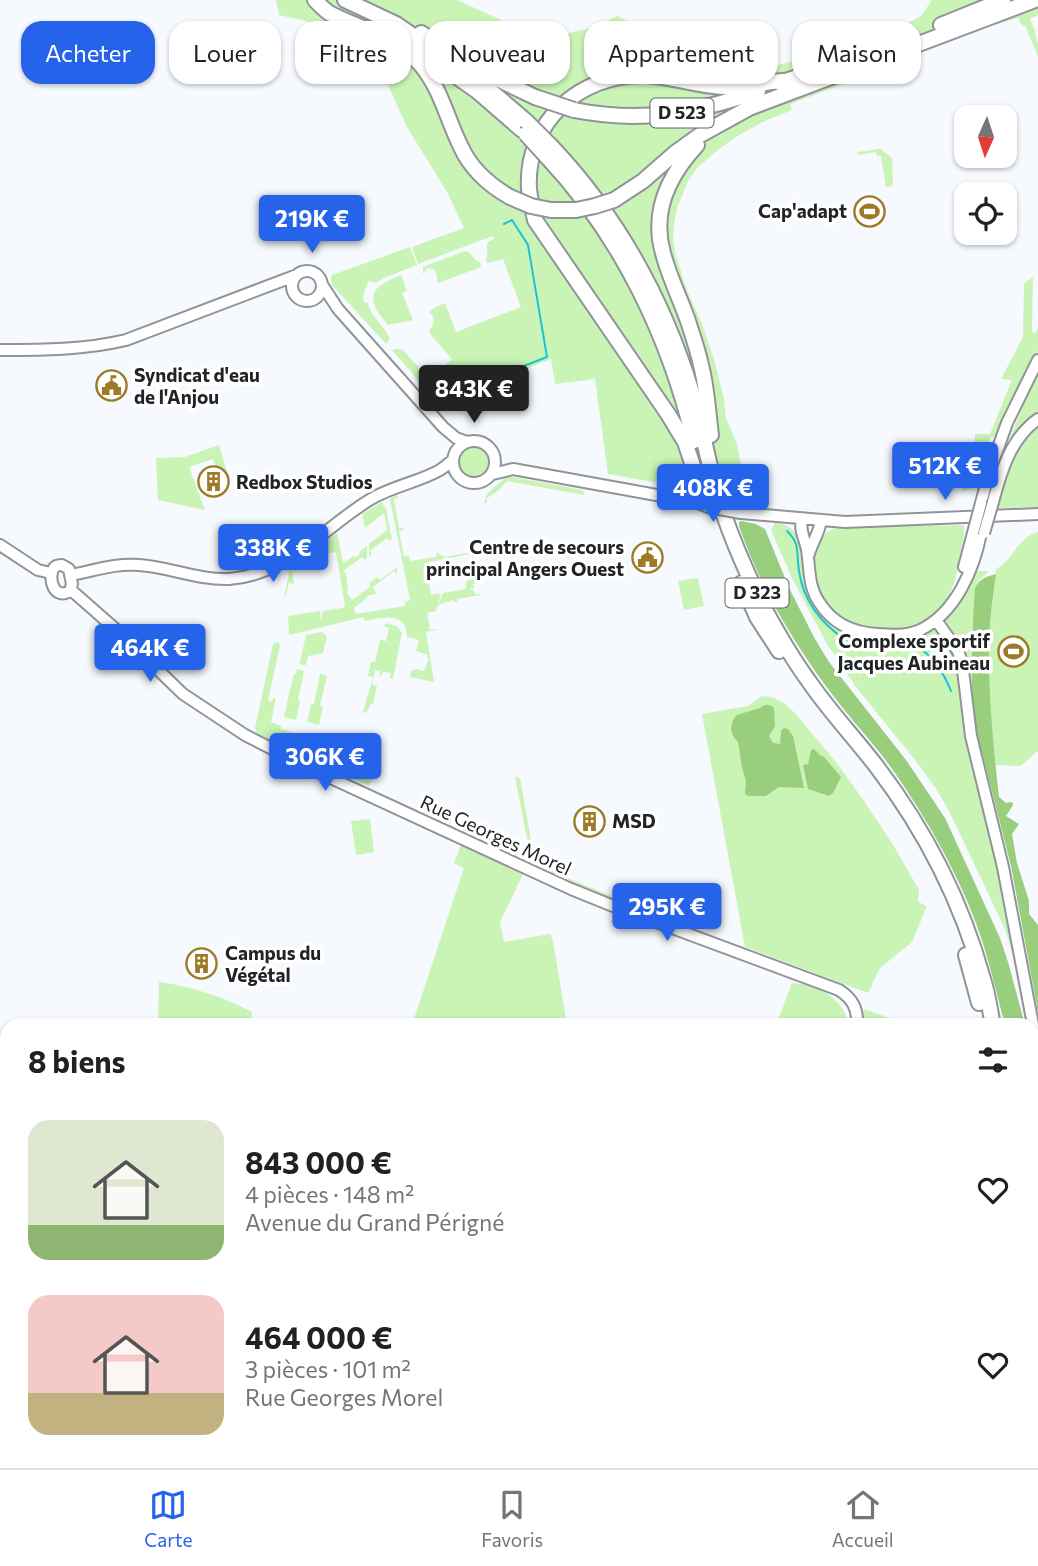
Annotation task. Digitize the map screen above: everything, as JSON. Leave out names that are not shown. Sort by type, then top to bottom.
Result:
[{"type":"highway","name":"D 323","points":[[314,0],[394,35],[427,55],[524,126]]},
{"type":"highway","name":"D 523","points":[[314,0],[329,13],[385,40],[418,61],[438,90],[461,149],[489,183],[510,197],[531,206],[551,210],[576,210],[614,200],[643,181],[700,135],[749,108],[1035,0]]},
{"type":"highway","name":"D 323","points":[[345,0],[390,21]]},
{"type":"highway","name":"D 523","points":[[411,28],[493,76],[535,97],[574,110],[627,116],[677,114],[736,99],[1001,1]]},
{"type":"highway","name":"D 323","points":[[411,34],[460,66],[499,97],[549,152],[570,166],[611,219],[653,293],[674,342],[692,393],[702,497],[757,617],[810,699],[871,772],[921,852],[945,899],[962,943],[982,1018]]},
{"type":"highway","points":[[702,497],[685,442],[535,220],[529,189],[532,159],[545,125],[568,99],[597,83],[645,75],[719,87],[786,81]]},
{"type":"highway","points":[[702,497],[719,480],[702,367],[689,322],[662,250],[659,231],[664,196],[678,166],[725,121]]},
{"type":"highway","name":"D 323","points":[[702,497],[727,525],[766,611],[808,681],[878,768],[927,844],[970,936],[984,981],[991,1018]]},
{"type":"street","points":[[0,350],[71,349],[116,343],[141,336],[266,288],[275,282],[306,271],[313,272],[319,276],[338,309],[443,427],[453,436],[467,442],[478,441],[492,450],[495,458],[493,474]]},
{"type":"street","points":[[293,293],[292,284],[297,275]]},
{"type":"street","points":[[315,299],[323,286]]},
{"type":"street","points":[[266,288],[281,288],[305,301],[315,299],[330,303],[338,309]]},
{"type":"street","points":[[802,519],[810,584],[818,602],[832,618],[849,629],[866,634],[904,634],[919,630],[936,620],[956,588],[980,535],[1007,442],[1035,365]]},
{"type":"street","points":[[988,502],[1007,459],[1028,427],[1038,419]]},
{"type":"street","points":[[443,427],[452,442],[454,470],[467,482],[477,484],[493,474],[513,470],[702,497],[740,510],[845,522],[1038,514]]},
{"type":"street","points":[[70,575],[129,564],[215,578],[228,579],[254,574],[282,563],[302,551],[373,498],[440,470],[467,442]]},
{"type":"street","points":[[495,458],[513,470]]},
{"type":"street","points":[[424,477],[458,476]]},
{"type":"street","points":[[740,510],[869,516],[891,520]]},
{"type":"street","points":[[808,560],[821,527],[821,520]]},
{"type":"street","points":[[0,545],[38,570],[51,573]]},
{"type":"street","points":[[56,566],[67,567],[70,575],[71,590],[64,595],[57,592],[51,573],[56,566]]},
{"type":"street","name":"Rue Georges Morel","points":[[71,590],[113,626],[183,694],[260,744],[571,889],[831,990],[851,1006],[853,1018]]},
{"type":"street","points":[[936,620],[958,651],[962,662],[974,753],[1003,867],[1032,1018]]},
{"type":"green space","points":[[276,0],[457,0],[503,21],[425,21],[425,84],[570,84],[570,33],[584,30],[584,84],[778,84],[778,65],[792,62],[792,84],[844,84],[790,104],[792,110],[765,121],[719,149],[698,167],[689,179],[677,208],[673,240],[676,256],[714,359],[726,418],[737,444],[747,494],[608,474],[595,379],[555,384],[551,359],[438,403],[392,350],[403,350],[429,379],[452,359],[431,335],[429,330],[434,321],[429,312],[445,303],[456,332],[521,307],[503,259],[487,263],[487,245],[494,239],[493,236],[418,264],[412,247],[464,228],[447,192],[407,127],[387,84],[411,84],[411,21],[306,21],[279,15]]},
{"type":"green space","points":[[932,0],[1038,0],[1038,15],[1030,19],[1038,43],[1038,57],[1026,27],[1018,18],[966,33],[921,50],[921,21],[911,21],[921,16]]},
{"type":"green space","points":[[617,16],[628,21],[607,21]]},
{"type":"green space","points":[[880,149],[892,158],[893,186],[886,187],[881,156],[877,156],[876,152],[858,155],[858,152]]},
{"type":"green space","points":[[410,247],[417,265],[376,283],[369,281],[364,292],[363,301],[368,303],[390,339],[386,344],[332,285],[331,277]]},
{"type":"green space","points":[[465,251],[480,262],[481,267],[438,283],[433,269],[428,268],[423,274],[423,267]]},
{"type":"green space","points":[[401,275],[407,291],[402,293],[413,320],[388,325],[376,308],[374,295],[382,284]]},
{"type":"green space","points":[[1033,277],[1032,332],[1035,333],[1038,327],[1038,351],[1012,402],[999,435],[990,438],[973,488],[962,491],[962,454],[968,444],[975,444],[975,434],[990,434],[1012,380],[1001,379],[1023,337],[1024,283]]},
{"type":"green space","points":[[1038,369],[1038,416],[1011,446],[1008,443]]},
{"type":"green space","points":[[1038,421],[1038,507],[999,508],[1011,456]]},
{"type":"green space","points":[[474,444],[487,449],[492,462],[487,475],[474,480],[461,475],[456,462],[461,449]]},
{"type":"green space","points":[[219,445],[227,472],[219,475],[213,459],[189,467],[205,510],[158,500],[156,458],[185,457]]},
{"type":"green space","points":[[507,476],[583,490],[584,495],[507,481],[484,503],[487,494]]},
{"type":"green space","points":[[397,495],[398,498],[394,499],[399,528],[404,530],[399,531],[404,557],[409,556],[410,561],[436,557],[437,552],[444,557],[472,552],[473,555],[426,563],[431,595],[441,593],[436,611],[427,613],[430,630],[436,629],[426,632],[434,682],[410,677],[411,671],[424,671],[428,655],[416,651],[419,640],[407,637],[403,623],[392,618],[364,621],[364,617],[289,635],[288,616],[320,611],[322,620],[322,611],[345,606],[336,552],[316,555],[309,562],[300,563],[301,567],[291,568],[294,584],[289,583],[284,597],[290,568],[337,533],[343,563],[356,557],[367,546],[367,558],[365,560],[362,557],[343,571],[346,574],[347,593],[352,600],[371,586],[369,583],[377,577],[380,580],[397,567],[397,574],[394,571],[373,587],[376,594],[367,596],[354,608],[355,614],[405,606],[405,602],[410,600],[390,499]]},
{"type":"green space","points":[[382,502],[392,539],[390,541],[387,538],[370,551],[372,554],[369,557],[369,544],[387,530],[384,513],[365,528],[362,514]]},
{"type":"green space","points":[[739,522],[756,524],[765,529],[789,588],[829,662],[906,760],[945,818],[1000,938],[1023,1018],[1003,1018],[980,935],[950,864],[895,773],[835,698],[793,637],[768,594]]},
{"type":"green space","points":[[775,523],[789,527],[800,538],[807,586],[853,635],[873,640],[895,641],[936,631],[943,635],[950,646],[958,661],[1020,974],[1005,929],[950,813],[937,790],[856,687],[827,644],[793,580],[771,530]]},
{"type":"green space","points":[[964,525],[964,539],[951,591],[935,614],[917,626],[896,631],[874,630],[854,624],[836,613],[822,597],[815,577],[814,557],[819,541],[829,531],[841,527]]},
{"type":"green space","name":"Complexe sportif Jacques Aubineau","points":[[1038,532],[1038,752],[1021,766],[996,765],[988,667],[996,569],[1025,539]]},
{"type":"green space","points":[[475,566],[478,583],[473,584],[474,589],[470,588],[480,595],[438,605],[443,593],[466,589],[466,582],[475,571]]},
{"type":"green space","points":[[975,571],[989,571],[978,581],[971,661],[945,624],[945,620]]},
{"type":"green space","points":[[996,574],[989,639],[995,757],[999,797],[1006,803],[1012,802],[1013,805],[1006,816],[1019,824],[1012,834],[1017,863],[1029,901],[1029,914],[1038,925],[1038,1012],[1011,866],[973,708],[975,588],[981,580]]},
{"type":"green space","points":[[698,578],[704,606],[684,610],[678,581]]},
{"type":"green space","points":[[387,623],[398,627],[402,633],[393,679],[390,678],[391,673],[383,672],[379,676],[380,671],[375,670],[372,684],[377,686],[373,704],[366,713],[363,712],[373,677],[368,676],[371,662],[375,662],[380,640],[386,641],[389,628],[383,626]]},
{"type":"green space","points":[[322,632],[327,636],[323,653],[308,656],[306,665],[301,665],[306,635]]},
{"type":"green space","points":[[278,642],[280,645],[268,701],[272,702],[273,698],[276,698],[271,722],[281,726],[281,729],[327,744],[331,738],[337,738],[334,755],[346,742],[349,743],[342,757],[326,767],[257,734],[255,728],[273,644]]},
{"type":"green space","points":[[297,669],[304,671],[296,720],[284,717]]},
{"type":"green space","points":[[320,674],[327,676],[320,705],[323,707],[319,725],[307,722]]},
{"type":"green space","points":[[762,696],[784,703],[839,766],[892,843],[919,890],[918,902],[927,906],[912,942],[880,968],[868,993],[745,947],[702,714],[748,706]]},
{"type":"green space","points":[[765,705],[774,708],[775,726],[769,736],[773,743],[780,744],[781,731],[784,728],[793,736],[804,788],[779,787],[766,796],[749,796],[745,794],[746,781],[738,742],[731,729],[737,715]]},
{"type":"green space","points":[[814,749],[841,777],[829,796],[808,789],[803,765],[808,764],[811,750]]},
{"type":"green space","points":[[346,760],[375,774],[369,786],[336,771],[341,761],[344,763]]},
{"type":"green space","points":[[515,777],[520,778],[533,852],[531,859]]},
{"type":"green space","points":[[370,819],[374,852],[356,855],[351,821]]},
{"type":"green space","points":[[461,845],[523,874],[500,922],[504,942],[550,934],[566,1018],[414,1018],[464,868],[454,863]]},
{"type":"green space","points":[[553,866],[560,875],[655,914],[653,916],[571,883],[548,868]]},
{"type":"green space","points":[[159,982],[195,989],[252,1012],[252,1018],[158,1018]]},
{"type":"green space","points":[[792,983],[820,990],[836,1000],[847,1018],[779,1018]]},
{"type":"green space","points":[[864,1009],[889,1018],[863,1018]]},
{"type":"waterway","points":[[470,387],[547,357],[528,245],[512,220],[504,224]]},
{"type":"waterway","points":[[787,531],[796,545],[805,592],[829,627],[846,640],[861,646],[903,645],[921,649],[937,665],[951,691]]},
{"type":"waterway","points":[[950,650],[957,665]]},
{"type":"waterway","points":[[961,698],[966,734]]},
{"type":"waterway","points":[[967,740],[977,782]]},
{"type":"place","name":"Cap'adapt","points":[[870,211]]},
{"type":"place","name":"Syndicat d'eau de l'Anjou","points":[[111,386]]},
{"type":"place","name":"Redbox Studios","points":[[213,482]]},
{"type":"place","name":"Centre de secours principal Angers Ouest","points":[[647,558]]},
{"type":"place","name":"Complexe sportif Jacques Aubineau","points":[[1013,652]]},
{"type":"place","name":"MSD","points":[[589,821]]},
{"type":"place","name":"Campus du Végétal","points":[[202,964]]}]
